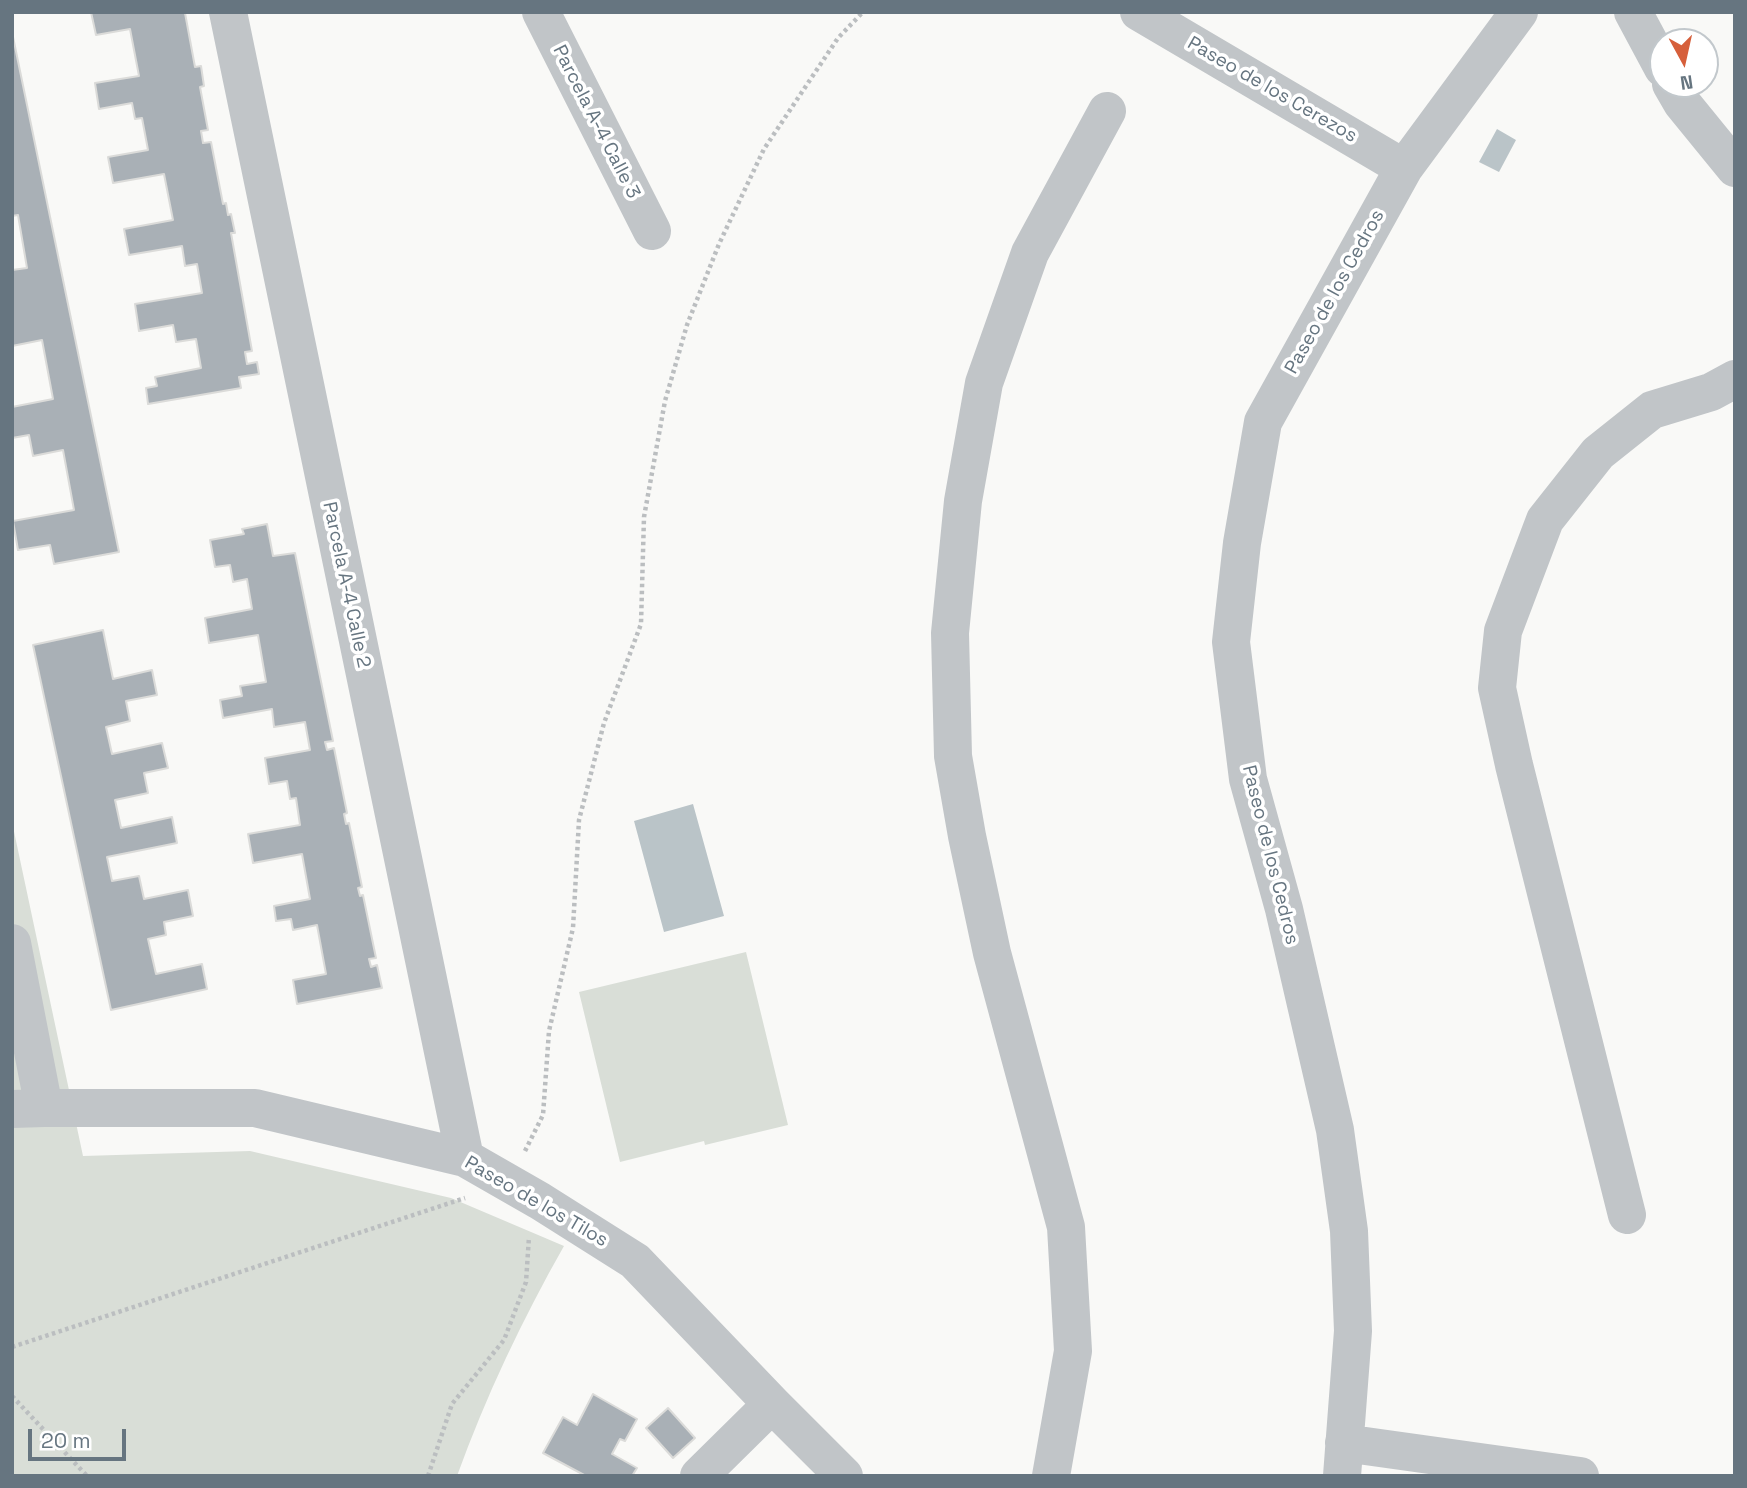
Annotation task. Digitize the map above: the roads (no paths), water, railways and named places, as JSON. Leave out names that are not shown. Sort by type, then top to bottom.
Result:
[{"type":"street","name":"Parcela A-4 Calle 2","points":[[228,12],[465,1158]]},
{"type":"street","name":"Parcela A-4 Calle 3","points":[[541,12],[652,231]]},
{"type":"street","name":"Paseo de los Cerezos","points":[[1139,12],[1404,168]]},
{"type":"street","name":"Paseo de los Cedros","points":[[1343,1460],[1353,1331],[1349,1231],[1335,1130],[1284,909],[1248,779],[1231,642],[1242,543],[1263,422],[1404,168],[1519,12]]},
{"type":"street","points":[[1633,12],[1649,42]]},
{"type":"street","points":[[1679,98],[1735,168]]},
{"type":"street","points":[[1051,1476],[1073,1351],[1066,1227],[992,953],[967,836],[953,756],[950,633],[964,500],[984,383],[1030,253],[1107,111]]},
{"type":"street","points":[[1627,1215],[1497,688],[1503,631],[1545,520],[1598,453],[1652,410],[1710,392],[1735,379]]},
{"type":"street","points":[[12,943],[28,1108]]},
{"type":"street","name":"Paseo de los Tilos","points":[[28,1108],[255,1108],[465,1158],[635,1261],[844,1476]]},
{"type":"street","points":[[699,1476],[772,1404]]},
{"type":"street","points":[[1343,1460],[1580,1476]]}]
